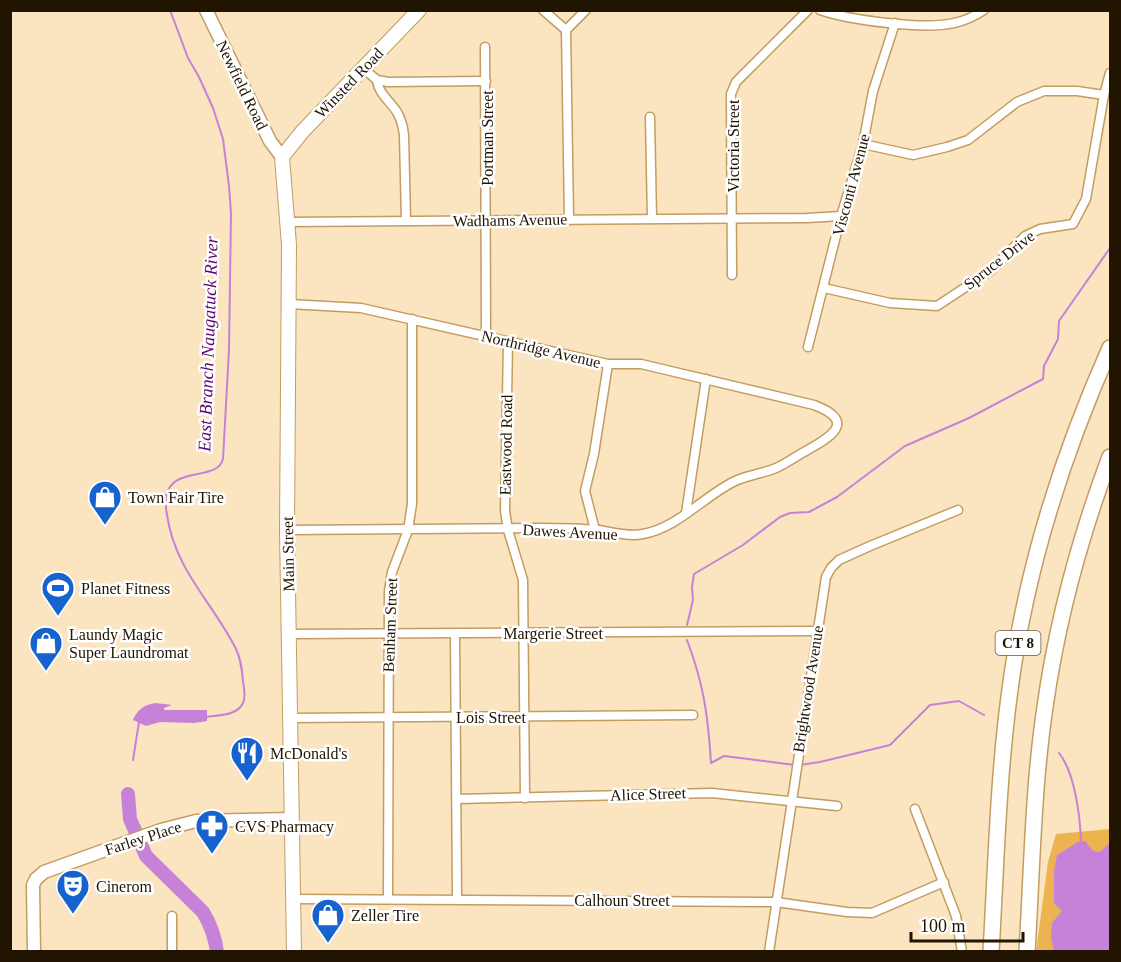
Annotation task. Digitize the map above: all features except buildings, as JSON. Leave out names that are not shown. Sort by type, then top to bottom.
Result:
[{"type":"highway","name":"CT 8","points":[[991,951],[1002,770],[1009,697],[1020,630],[1054,495],[1071,445],[1110,348]]},
{"type":"highway","name":"CT 8","points":[[1027,951],[1037,781],[1045,707],[1060,628],[1078,555],[1110,457]]},
{"type":"main road","name":"Newfield Road","points":[[206,10],[270,141],[282,157]]},
{"type":"main road","name":"Winsted Road","points":[[282,157],[290,145],[418,10]]},
{"type":"main road","name":"Main Street","points":[[282,157],[287,222],[289,304],[287,530],[294,951]]},
{"type":"main road","name":"Farley Place","points":[[34,951],[32,894],[36,879],[53,868],[147,835],[196,821],[291,819]]},
{"type":"street","points":[[543,10],[566,30]]},
{"type":"street","points":[[569,219],[566,30],[586,10]]},
{"type":"street","name":"Victoria Street","points":[[732,275],[732,94],[736,82],[808,10]]},
{"type":"street","points":[[820,10],[841,17],[926,25],[952,24],[984,10]]},
{"type":"street","name":"Visconti Avenue","points":[[808,347],[863,144],[873,91],[895,23]]},
{"type":"street","name":"Portman Street","points":[[485,47],[486,337]]},
{"type":"street","points":[[364,69],[377,80],[388,82],[486,81]]},
{"type":"street","points":[[863,144],[913,155],[948,147],[968,140],[1017,102],[1044,91],[1077,91],[1104,95],[1110,73]]},
{"type":"street","points":[[377,80],[377,87],[402,122],[406,221]]},
{"type":"street","name":"Spruce Drive","points":[[824,288],[890,303],[937,306],[990,271],[1025,236],[1040,229],[1073,224],[1086,199],[1104,95]]},
{"type":"street","points":[[650,117],[652,219]]},
{"type":"street","name":"Wadhams Avenue","points":[[287,222],[842,216]]},
{"type":"street","name":"Northridge Avenue","points":[[289,304],[361,308],[608,364],[641,364],[814,405],[834,415],[837,423],[835,431],[827,439]]},
{"type":"street","name":"Benham Street","points":[[388,898],[387,634],[392,572],[408,530],[412,504],[412,320]]},
{"type":"street","name":"Eastwood Road","points":[[508,342],[505,511],[508,530],[523,580],[525,798]]},
{"type":"street","points":[[595,530],[585,491],[596,444],[608,364]]},
{"type":"street","points":[[686,513],[706,379]]},
{"type":"street","name":"Dawes Avenue","points":[[287,530],[595,530],[642,535],[666,528],[740,478],[776,468],[827,439]]},
{"type":"street","name":"Brightwood Avenue","points":[[769,951],[826,577],[839,560],[958,510]]},
{"type":"street","name":"Margerie Street","points":[[290,634],[816,631]]},
{"type":"street","points":[[455,634],[457,899]]},
{"type":"street","name":"Lois Street","points":[[290,718],[693,715]]},
{"type":"street","name":"Alice Street","points":[[457,799],[712,793],[837,806]]},
{"type":"street","points":[[915,809],[956,916],[962,951]]},
{"type":"street","name":"Calhoun Street","points":[[292,899],[776,902],[847,912],[872,913],[944,882]]},
{"type":"street","points":[[172,916],[172,951]]},
{"type":"shaded area","points":[[155,703],[172,705],[164,710],[207,710],[207,721],[160,722],[146,726],[133,720],[141,708]]},
{"type":"shaded area","points":[[1110,829],[1110,951],[1036,952],[1048,862],[1056,834]]},
{"type":"shaded area","points":[[1085,841],[1093,851],[1100,852],[1110,843],[1110,951],[1054,951],[1051,937],[1052,923],[1062,911],[1054,903],[1054,871],[1057,855],[1078,842]]},
{"type":"waterway","name":"East Branch Naugatuck River","points":[[170,10],[188,58],[213,108],[223,139],[231,213],[229,350],[223,459],[213,470],[177,480],[170,486],[166,496],[171,535],[178,553],[227,632],[238,653],[241,665],[245,695],[240,707],[227,714],[206,717]]},
{"type":"waterway","points":[[687,625],[693,600],[694,574],[743,545],[780,517],[790,513],[809,512],[837,497],[905,446],[969,418],[1043,379],[1044,366],[1058,339],[1059,321],[1110,248]]},
{"type":"waterway","points":[[687,640],[698,672],[704,701],[711,763],[724,756],[795,765]]},
{"type":"waterway","points":[[800,765],[890,745],[930,705],[959,701],[984,715]]},
{"type":"waterway","name":"East Branch Naugatuck River","points":[[133,760],[139,722]]},
{"type":"waterway","points":[[1059,753],[1073,783],[1081,841]]},
{"type":"waterway","name":"East Branch Naugatuck River","points":[[128,794],[130,819],[146,856],[203,912],[212,931],[217,952]]},
{"type":"place","name":"Town Fair Tire","points":[[105,526]]},
{"type":"place","name":"Planet Fitness","points":[[58,617]]},
{"type":"place","name":"Laundy Magic Super Laundromat","points":[[46,672]]},
{"type":"place","name":"McDonald's","points":[[247,782]]},
{"type":"place","name":"CVS Pharmacy","points":[[212,855]]},
{"type":"place","name":"Cinerom","points":[[73,915]]},
{"type":"place","name":"Zeller Tire","points":[[328,944]]}]
